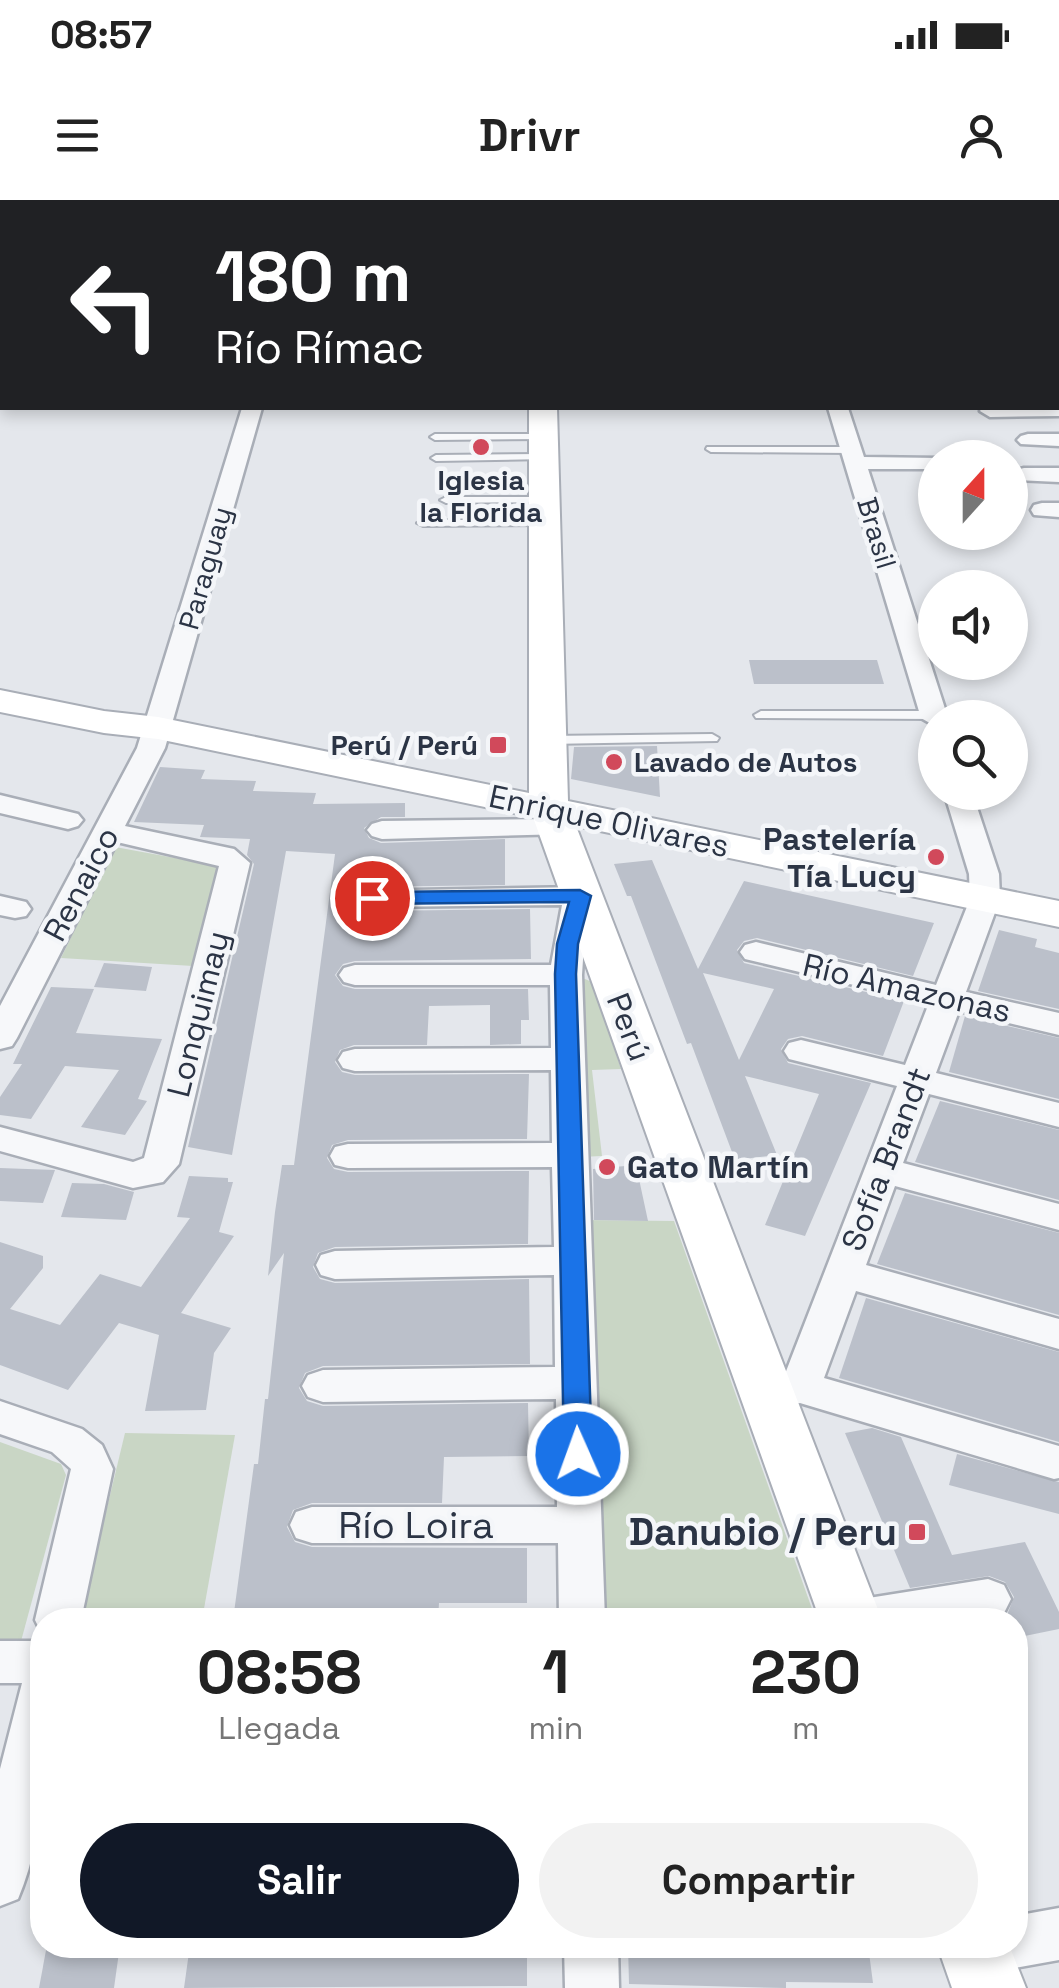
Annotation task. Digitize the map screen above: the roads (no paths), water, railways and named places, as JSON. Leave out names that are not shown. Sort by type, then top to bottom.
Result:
[{"type":"street","name":"Paraguay","points":[[158,728],[251,410]]},
{"type":"street","name":"Brasil","points":[[839,410],[930,700]]},
{"type":"street","points":[[990,410],[1059,410]]},
{"type":"street","name":"Perú","points":[[543,434],[552,818],[580,896],[783,1390],[850,1608]]},
{"type":"street","points":[[1028,440],[1059,440]]},
{"type":"street","name":"Brasil","points":[[853,456],[918,462]]},
{"type":"street","points":[[1028,475],[1059,475]]},
{"type":"street","name":"Enrique Olivares","points":[[0,687],[115,711],[158,728]]},
{"type":"street","name":"Enrique Olivares","points":[[0,702],[158,728],[552,818],[1059,914]]},
{"type":"street","name":"Renaico","points":[[0,1038],[109,831],[158,728]]},
{"type":"street","points":[[0,804],[68,820]]},
{"type":"street","points":[[964,810],[984,874],[985,899]]},
{"type":"street","points":[[382,830],[552,818]]},
{"type":"street","name":"Lonquimay","points":[[0,1138],[133,1175],[150,1173],[160,1164],[235,864],[222,856],[109,831]]},
{"type":"street","points":[[372,898],[580,896],[568,944],[566,974],[582,1608]]},
{"type":"street","name":"Sofía Brandt","points":[[783,1390],[843,1274],[985,899]]},
{"type":"street","name":"Río Amazonas","points":[[756,952],[1059,1024]]},
{"type":"street","points":[[355,975],[566,974]]},
{"type":"street","points":[[801,1051],[1059,1115]]},
{"type":"street","points":[[355,1060],[568,1058]]},
{"type":"street","points":[[348,1156],[570,1155]]},
{"type":"street","points":[[882,1170],[1059,1216]]},
{"type":"street","points":[[335,1265],[573,1261]]},
{"type":"street","points":[[843,1274],[1059,1334]]},
{"type":"street","points":[[323,1386],[576,1383]]},
{"type":"street","points":[[783,1390],[1054,1462]]},
{"type":"street","points":[[0,1417],[79,1446],[90,1460],[92,1469],[61,1608]]},
{"type":"street","name":"Río Loira","points":[[312,1526],[580,1525]]},
{"type":"street","points":[[927,1608],[988,1598]]},
{"type":"street","points":[[0,1662],[30,1662]]},
{"type":"street","points":[[0,1881],[30,1745]]},
{"type":"street","points":[[1028,1943],[1059,1934]]},
{"type":"street","points":[[591,1958],[592,1988]]},
{"type":"lane","points":[[436,437],[543,434]]},
{"type":"lane","points":[[436,458],[543,434]]},
{"type":"lane","points":[[711,450],[853,456]]},
{"type":"lane","points":[[446,500],[544,512]]},
{"type":"lane","points":[[424,523],[544,512]]},
{"type":"lane","points":[[762,716],[918,716]]},
{"type":"lane","points":[[548,740],[712,738]]},
{"type":"place","name":"Iglesia la Florida","points":[[481,447]]},
{"type":"place","name":"Perú / Perú","points":[[498,745]]},
{"type":"place","name":"Lavado de Autos","points":[[614,762]]},
{"type":"place","name":"Pastelería Tía Lucy","points":[[936,857]]},
{"type":"place","name":"Gato Martín","points":[[607,1167]]},
{"type":"place","name":"Danubio / Peru","points":[[917,1532]]}]
